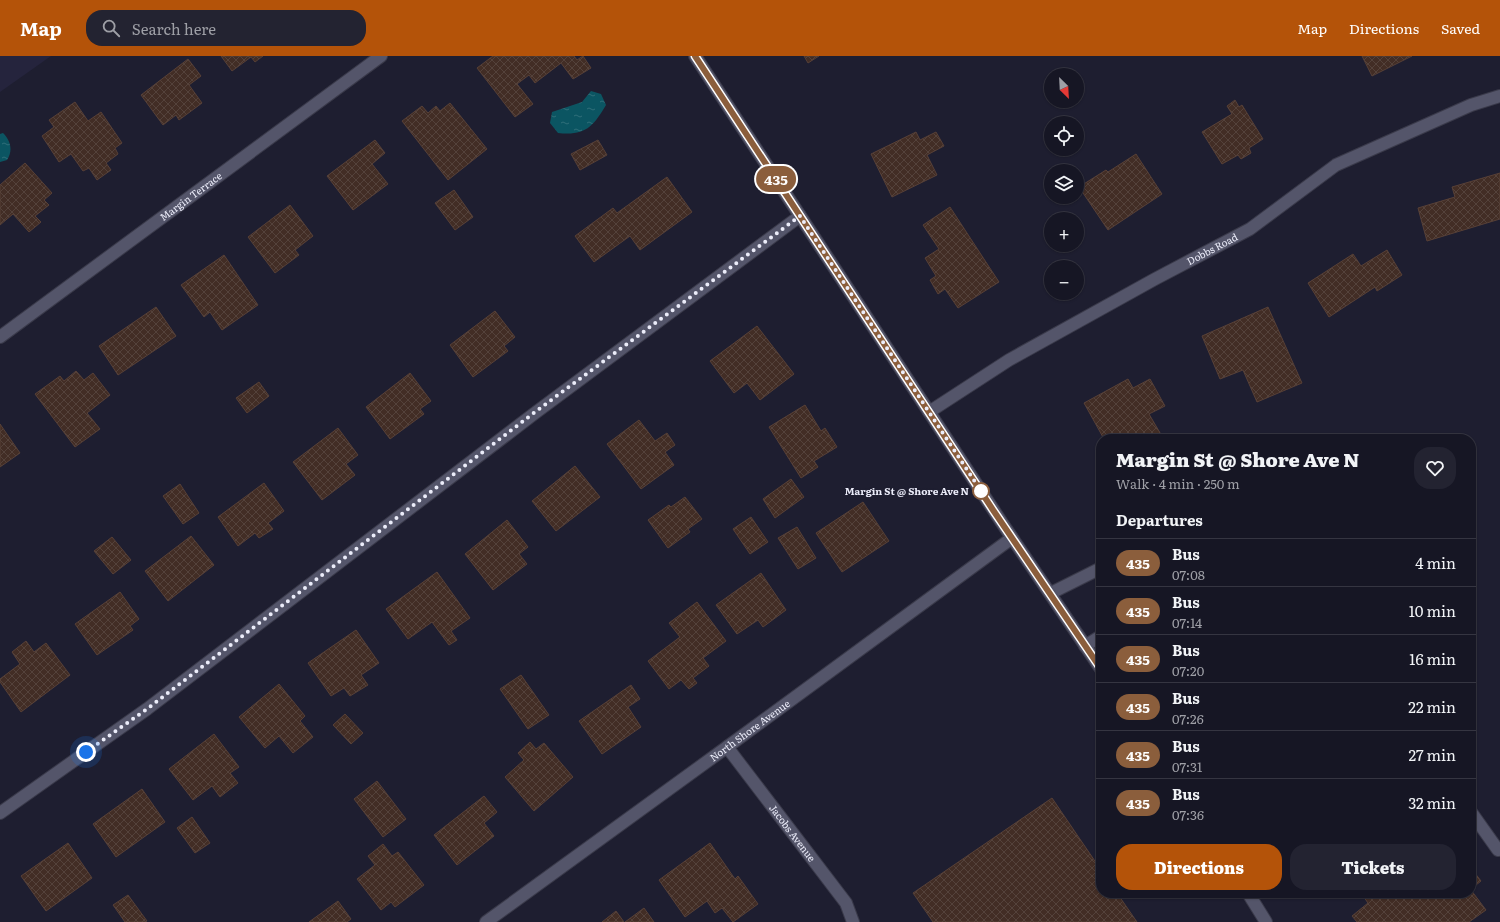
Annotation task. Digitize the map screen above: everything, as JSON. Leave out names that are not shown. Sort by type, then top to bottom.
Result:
[{"type":"street","name":"Margin Terrace","points":[[0,337],[381,56]]},
{"type":"street","points":[[695,56],[1012,538],[1051,593],[1096,662]]},
{"type":"street","name":"Dobbs Road","points":[[929,412],[1009,360],[1155,279],[1250,229],[1336,165],[1471,105],[1500,96]]},
{"type":"street","points":[[0,813],[147,709],[535,412],[800,216]]},
{"type":"street","name":"North Shore Avenue","points":[[486,922],[1012,538]]},
{"type":"street","points":[[1051,593],[1096,570]]},
{"type":"street","points":[[1085,646],[1096,639]]},
{"type":"street","name":"Jacobs Avenue","points":[[727,747],[846,903],[853,922]]},
{"type":"street","points":[[1476,819],[1498,850]]},
{"type":"street","points":[[1251,898],[1266,922]]},
{"type":"shaded area","points":[[0,56],[51,56],[0,92]]},
{"type":"water","points":[[591,91],[601,94],[606,105],[597,119],[582,131],[567,134],[558,133],[550,123],[552,112],[582,102]]},
{"type":"water","points":[[3,133],[8,139],[10,153],[7,160],[0,162],[0,134]]},
{"type":"building","points":[[221,56],[263,56],[255,62],[251,57],[232,71]]},
{"type":"building","points":[[493,56],[574,56],[577,60],[583,56],[591,68],[573,79],[561,63],[535,83],[529,75],[517,84],[533,104],[515,117],[477,68]]},
{"type":"building","points":[[804,56],[819,56],[808,63]]},
{"type":"building","points":[[1362,56],[1412,56],[1372,76]]},
{"type":"building","points":[[188,59],[201,76],[189,85],[202,103],[179,120],[176,115],[163,125],[141,95]]},
{"type":"building","points":[[1235,100],[1239,107],[1242,105],[1263,139],[1249,148],[1251,153],[1241,159],[1238,155],[1222,164],[1202,132],[1232,114],[1227,106]]},
{"type":"building","points":[[75,102],[88,121],[101,112],[122,143],[115,148],[118,154],[106,163],[111,170],[97,180],[89,168],[83,171],[71,154],[59,162],[42,136],[54,127],[49,120]]},
{"type":"building","points":[[450,103],[487,149],[448,180],[402,121],[422,106],[428,113],[436,106],[440,111]]},
{"type":"building","points":[[916,132],[920,140],[936,132],[944,146],[927,155],[937,175],[892,197],[871,154]]},
{"type":"building","points":[[375,140],[385,153],[372,164],[388,184],[353,210],[327,176]]},
{"type":"building","points":[[598,140],[607,155],[580,170],[571,154]]},
{"type":"building","points":[[1136,154],[1162,194],[1108,230],[1084,194],[1084,184],[1106,170],[1108,172]]},
{"type":"building","points":[[25,163],[52,193],[44,200],[49,205],[35,216],[41,222],[29,232],[13,214],[0,225],[0,185]]},
{"type":"building","points":[[1500,173],[1500,219],[1427,241],[1418,208],[1455,197],[1452,187]]},
{"type":"building","points":[[667,177],[692,212],[640,250],[630,236],[594,262],[575,236],[613,208],[617,213]]},
{"type":"building","points":[[454,190],[473,217],[455,230],[435,203]]},
{"type":"building","points":[[290,205],[313,236],[295,250],[299,255],[275,273],[248,237]]},
{"type":"building","points":[[950,207],[999,282],[958,308],[945,289],[938,294],[930,280],[936,276],[925,258],[939,249],[923,225]]},
{"type":"building","points":[[1387,250],[1402,275],[1377,291],[1375,287],[1329,317],[1308,283],[1353,254],[1361,266]]},
{"type":"building","points":[[224,255],[258,305],[222,330],[210,312],[204,317],[181,285]]},
{"type":"building","points":[[156,307],[176,336],[118,375],[99,346]]},
{"type":"building","points":[[1268,307],[1302,383],[1257,402],[1243,370],[1220,379],[1202,336]]},
{"type":"building","points":[[495,311],[515,337],[504,346],[508,351],[473,377],[450,345]]},
{"type":"building","points":[[757,326],[794,374],[760,400],[747,383],[734,393],[710,361]]},
{"type":"building","points":[[76,371],[84,380],[93,373],[110,395],[87,413],[100,429],[75,447],[35,394],[60,376],[64,381]]},
{"type":"building","points":[[410,373],[431,401],[420,409],[424,414],[390,439],[366,407]]},
{"type":"building","points":[[1128,379],[1133,388],[1150,379],[1165,406],[1149,414],[1161,434],[1101,434],[1084,403]]},
{"type":"building","points":[[259,382],[269,396],[247,413],[236,398]]},
{"type":"building","points":[[805,405],[821,431],[825,428],[837,447],[814,461],[818,467],[801,478],[769,427]]},
{"type":"building","points":[[639,420],[655,441],[667,433],[675,445],[665,452],[674,465],[641,489],[607,444]]},
{"type":"building","points":[[0,424],[20,453],[0,467]]},
{"type":"building","points":[[338,428],[358,455],[346,464],[355,475],[322,500],[293,462]]},
{"type":"building","points":[[575,466],[600,497],[556,531],[532,501]]},
{"type":"building","points":[[791,479],[804,497],[775,518],[763,499]]},
{"type":"building","points":[[264,483],[284,511],[268,523],[273,529],[259,538],[255,533],[238,546],[218,517]]},
{"type":"building","points":[[180,484],[199,513],[183,524],[163,496]]},
{"type":"building","points":[[685,497],[702,519],[688,529],[690,532],[668,548],[648,520],[669,505],[671,507]]},
{"type":"building","points":[[863,502],[889,541],[842,572],[816,533]]},
{"type":"building","points":[[751,517],[768,542],[750,554],[733,529]]},
{"type":"building","points":[[507,520],[528,547],[519,554],[527,564],[493,590],[465,554]]},
{"type":"building","points":[[797,527],[816,558],[798,569],[778,538]]},
{"type":"building","points":[[191,536],[214,565],[168,601],[145,571]]},
{"type":"building","points":[[112,537],[131,560],[113,574],[94,551]]},
{"type":"building","points":[[437,572],[470,618],[451,631],[457,640],[449,645],[432,622],[408,639],[386,609]]},
{"type":"building","points":[[761,573],[786,610],[763,627],[758,620],[737,634],[716,605]]},
{"type":"building","points":[[120,592],[139,619],[130,626],[133,630],[97,655],[75,624]]},
{"type":"building","points":[[697,602],[726,641],[703,658],[709,666],[693,678],[697,683],[689,689],[681,680],[669,689],[648,661],[680,637],[669,623]]},
{"type":"building","points":[[356,630],[379,663],[361,675],[368,685],[350,696],[344,688],[331,696],[308,663]]},
{"type":"building","points":[[26,641],[34,652],[46,643],[70,675],[21,712],[0,682],[0,679],[20,664],[12,652]]},
{"type":"building","points":[[521,675],[549,715],[528,729],[500,689]]},
{"type":"building","points":[[279,684],[305,716],[300,721],[313,737],[293,753],[279,736],[265,748],[239,717]]},
{"type":"building","points":[[631,685],[640,699],[628,707],[641,727],[602,754],[579,721]]},
{"type":"building","points":[[345,714],[363,733],[351,744],[333,725]]},
{"type":"building","points":[[214,734],[239,767],[230,773],[238,783],[220,797],[212,786],[193,800],[169,769]]},
{"type":"building","points":[[530,742],[536,749],[544,743],[573,777],[534,811],[505,777],[524,760],[518,753]]},
{"type":"building","points":[[377,781],[406,819],[383,837],[354,799]]},
{"type":"building","points":[[142,789],[165,822],[116,857],[93,824]]},
{"type":"building","points":[[484,796],[497,812],[484,823],[494,836],[457,865],[434,835]]},
{"type":"building","points":[[1052,798],[1096,863],[1096,898],[1120,898],[1137,922],[933,922],[913,893]]},
{"type":"building","points":[[192,817],[210,843],[195,853],[177,828]]},
{"type":"building","points":[[68,843],[92,878],[46,911],[21,876]]},
{"type":"building","points":[[710,843],[735,879],[738,876],[758,904],[733,922],[722,908],[715,913],[707,901],[685,917],[659,880]]},
{"type":"building","points":[[383,844],[392,856],[398,852],[424,885],[395,907],[391,902],[381,910],[357,879],[375,865],[368,856]]},
{"type":"building","points":[[1476,874],[1481,881],[1476,885]]},
{"type":"building","points":[[128,895],[147,921],[125,922],[113,905]]},
{"type":"building","points":[[1476,897],[1486,910],[1469,922],[1357,922],[1352,916],[1368,903],[1364,898],[1476,898]]},
{"type":"building","points":[[338,901],[351,919],[347,922],[309,922]]},
{"type":"building","points":[[644,908],[654,922],[625,922]]},
{"type":"building","points":[[616,911],[624,922],[602,922]]},
{"type":"bus line","name":"435","points":[[695,56],[993,510],[1051,593],[1096,661]]},
{"type":"place","name":"Margin St @ Shore Ave N","points":[[981,491]]},
{"type":"route","points":[[86,752],[147,709],[535,412],[800,216],[985,497],[981,491]]}]
